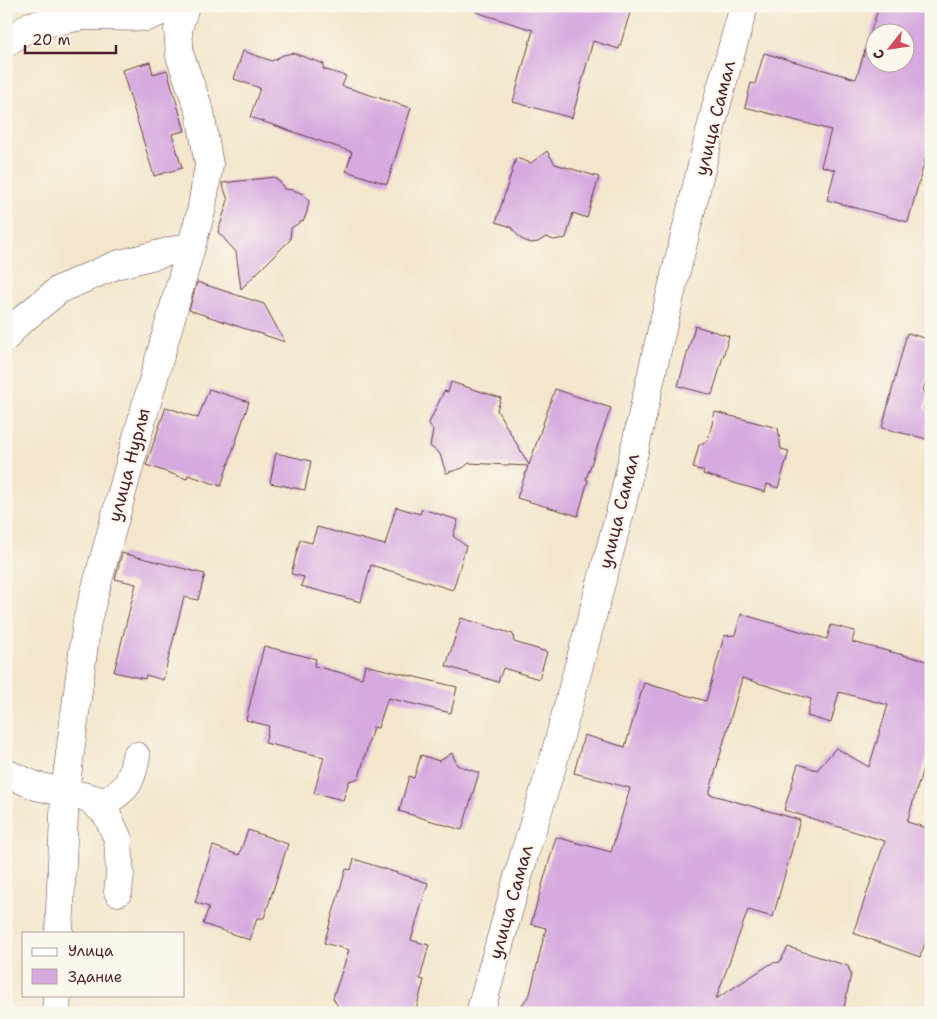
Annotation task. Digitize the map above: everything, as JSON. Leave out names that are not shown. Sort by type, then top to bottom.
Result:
[{"type":"street","points":[[6,43],[30,26],[78,11],[147,17],[174,6]]},
{"type":"street","name":"улица Нурлы","points":[[59,932],[76,795],[86,621],[138,430],[201,212],[209,165],[200,112],[180,56],[178,30],[186,6]]},
{"type":"street","name":"улица Самал","points":[[480,1013],[524,852],[552,766],[622,505],[715,114],[744,6]]},
{"type":"street","points":[[6,337],[16,325],[60,289],[116,265],[191,246]]},
{"type":"street","points":[[6,773],[36,786],[105,802],[118,794],[132,780],[136,756]]},
{"type":"street","points":[[76,795],[106,813],[118,839],[120,874],[118,892]]},
{"type":"street","points":[[56,996],[56,1013]]},
{"type":"building","points":[[477,6],[632,6],[619,49],[593,41],[572,118],[513,102],[533,30],[476,12]]},
{"type":"building","points":[[879,6],[931,6],[931,138],[908,222],[827,200],[835,170],[821,166],[831,130],[745,107],[751,83],[755,84],[764,53],[856,79],[864,54],[864,72],[914,72],[914,22],[874,22]]},
{"type":"building","points":[[243,51],[272,61],[283,55],[293,53],[324,64],[323,69],[346,76],[342,86],[411,108],[387,184],[346,171],[352,152],[250,117],[260,88],[234,79]]},
{"type":"building","points":[[150,62],[153,74],[167,70],[185,131],[172,134],[182,168],[154,176],[122,70]]},
{"type":"building","points":[[547,151],[555,164],[599,177],[587,218],[573,213],[566,238],[554,240],[546,237],[538,242],[531,243],[521,239],[511,227],[496,222],[516,158],[531,163]]},
{"type":"building","points":[[274,177],[284,189],[303,194],[309,201],[307,212],[304,220],[291,228],[290,240],[241,289],[236,252],[218,232],[228,200],[222,183]]},
{"type":"building","points":[[197,282],[264,304],[285,342],[189,310]]},
{"type":"building","points":[[695,326],[729,336],[712,395],[678,386]]},
{"type":"building","points":[[907,333],[931,340],[931,364],[923,391],[929,392],[924,409],[931,410],[931,440],[882,428]]},
{"type":"building","points":[[451,382],[501,398],[497,410],[529,465],[555,389],[611,408],[586,479],[588,480],[578,516],[517,498],[528,466],[469,463],[463,468],[446,473],[440,454],[430,446],[433,431],[429,423],[444,391],[448,392]]},
{"type":"building","points":[[209,389],[249,402],[221,486],[188,475],[187,479],[146,465],[166,407],[198,418]]},
{"type":"building","points":[[715,412],[778,428],[781,449],[789,451],[778,488],[767,484],[765,492],[703,474],[704,471],[693,468],[699,445],[708,440]]},
{"type":"building","points":[[276,453],[311,461],[305,490],[270,483]]},
{"type":"building","points":[[396,507],[420,514],[422,509],[458,520],[453,536],[466,546],[453,590],[371,565],[361,602],[301,586],[304,577],[291,574],[300,540],[312,543],[317,527],[385,545]]},
{"type":"building","points":[[122,553],[205,574],[198,600],[184,597],[163,680],[146,675],[145,679],[114,672],[136,584],[115,579]]},
{"type":"building","points":[[741,614],[827,639],[831,625],[855,631],[852,642],[931,662],[931,742],[907,822],[931,829],[931,927],[920,957],[853,933],[885,841],[784,810],[798,764],[817,770],[836,748],[869,767],[888,705],[839,692],[831,723],[807,716],[811,699],[742,678],[709,794],[800,820],[773,917],[748,910],[716,999],[772,963],[780,962],[788,947],[848,966],[851,974],[843,1013],[516,1013],[530,994],[546,928],[531,924],[556,837],[611,852],[630,788],[574,773],[584,735],[625,747],[644,683],[706,701],[724,636],[735,635]]},
{"type":"building","points":[[461,618],[513,634],[514,642],[547,652],[539,679],[503,668],[498,682],[446,666]]},
{"type":"building","points":[[264,646],[316,659],[314,666],[362,678],[365,665],[457,687],[451,713],[388,698],[378,728],[373,727],[359,778],[349,781],[343,800],[314,793],[324,757],[265,743],[269,726],[246,720]]},
{"type":"building","points":[[452,753],[457,765],[479,773],[462,830],[399,811],[409,776],[414,778],[421,755],[439,761]]},
{"type":"building","points":[[248,830],[288,844],[264,918],[257,918],[250,940],[203,924],[209,907],[195,902],[213,846],[239,855]]},
{"type":"building","points":[[354,859],[428,883],[411,940],[429,945],[420,979],[424,980],[415,1013],[342,1013],[333,998],[349,950],[324,943],[346,869],[351,870]]}]
